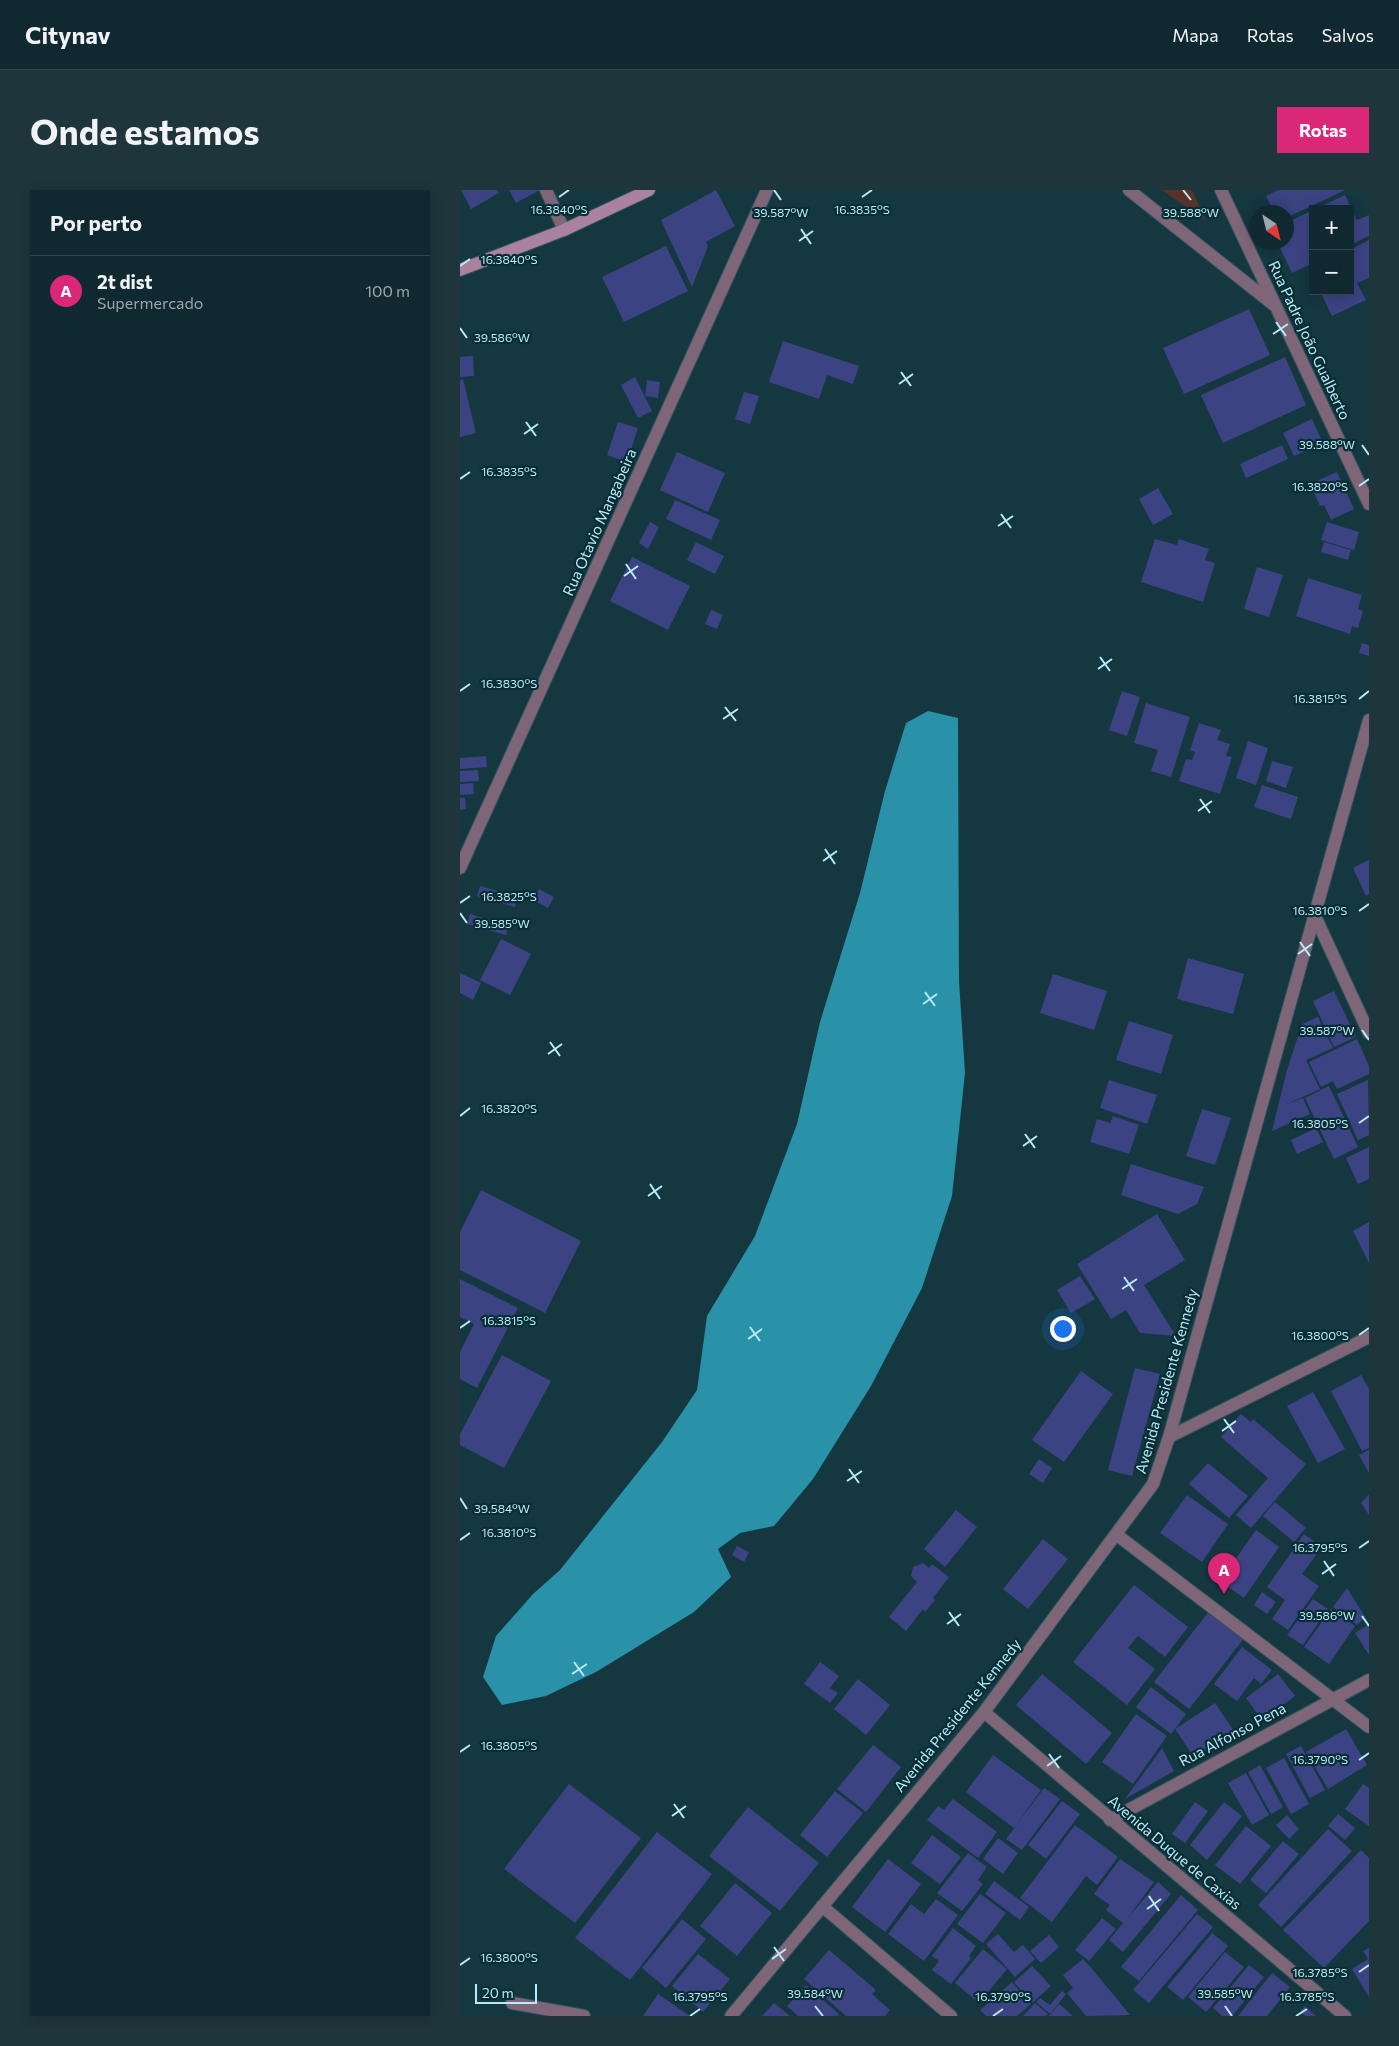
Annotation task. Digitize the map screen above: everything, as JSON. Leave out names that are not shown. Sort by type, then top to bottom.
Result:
[{"type":"main road","points":[[460,270],[564,230],[649,190]]},
{"type":"street","points":[[546,190],[564,230]]},
{"type":"street","name":"Rua Otavio Mangabeira","points":[[460,868],[767,190]]},
{"type":"street","points":[[1129,190],[1276,307]]},
{"type":"street","name":"Rua Padre João Gualberto","points":[[1221,190],[1369,504]]},
{"type":"street","name":"Avenida Presidente Kennedy","points":[[731,2016],[984,1712],[1117,1535],[1152,1484],[1169,1437],[1369,720]]},
{"type":"street","points":[[1314,914],[1369,1033]]},
{"type":"street","points":[[1169,1437],[1369,1337]]},
{"type":"street","points":[[1117,1535],[1369,1727]]},
{"type":"street","name":"Rua Alfonso Pena","points":[[1110,1820],[1369,1680]]},
{"type":"street","name":"Avenida Duque de Caxias","points":[[984,1712],[1345,2016]]},
{"type":"street","points":[[822,1906],[951,2016]]},
{"type":"street","points":[[512,2003],[584,2016]]},
{"type":"shaded area","points":[[1162,190],[1192,190],[1206,221]]},
{"type":"water","points":[[928,711],[958,718],[959,981],[965,1073],[952,1196],[922,1288],[871,1386],[813,1479],[774,1526],[740,1533],[718,1549],[731,1577],[694,1612],[596,1672],[546,1696],[502,1705],[483,1677],[496,1636],[533,1594],[560,1570],[662,1442],[697,1390],[707,1316],[755,1236],[797,1124],[820,1022],[860,893],[885,791],[906,723]]},
{"type":"building","points":[[461,190],[497,190],[499,193],[471,209]]},
{"type":"building","points":[[509,190],[540,190],[516,203]]},
{"type":"building","points":[[716,190],[735,226],[706,242],[708,246],[692,287],[661,220]]},
{"type":"building","points":[[1278,190],[1345,190],[1313,205],[1309,205],[1309,207],[1294,214],[1294,205],[1270,205],[1266,196]]},
{"type":"building","points":[[1345,195],[1350,205],[1324,205]]},
{"type":"building","points":[[1309,212],[1309,265],[1292,273],[1281,250],[1294,250],[1294,219]]},
{"type":"building","points":[[1354,214],[1357,220],[1369,215],[1369,236],[1354,243]]},
{"type":"building","points":[[1369,240],[1369,278],[1357,283],[1366,300],[1332,316],[1322,295],[1354,295],[1354,248]]},
{"type":"building","points":[[666,246],[688,291],[624,322],[602,277]]},
{"type":"building","points":[[1249,309],[1270,355],[1184,394],[1163,348]]},
{"type":"building","points":[[783,341],[859,366],[853,384],[827,375],[819,399],[769,382]]},
{"type":"building","points":[[473,356],[474,376],[460,377],[460,357]]},
{"type":"building","points":[[1285,357],[1306,405],[1223,443],[1201,395]]},
{"type":"building","points":[[635,377],[652,411],[638,418],[621,385]]},
{"type":"building","points":[[463,379],[476,433],[460,437],[460,380]]},
{"type":"building","points":[[647,380],[660,382],[658,398],[645,396]]},
{"type":"building","points":[[744,392],[759,396],[750,424],[735,419]]},
{"type":"building","points":[[1312,419],[1323,443],[1294,456],[1283,433]]},
{"type":"building","points":[[618,422],[638,428],[627,462],[607,455]]},
{"type":"building","points":[[1282,445],[1288,459],[1246,478],[1240,464]]},
{"type":"building","points":[[677,452],[725,473],[708,512],[660,490]]},
{"type":"building","points":[[1337,472],[1354,509],[1331,520],[1324,505],[1320,506],[1310,484]]},
{"type":"building","points":[[1158,488],[1173,514],[1153,525],[1139,499]]},
{"type":"building","points":[[675,500],[720,520],[711,540],[666,519]]},
{"type":"building","points":[[650,522],[659,527],[648,549],[639,543]]},
{"type":"building","points":[[1327,522],[1359,532],[1354,550],[1321,540]]},
{"type":"building","points":[[1155,539],[1177,545],[1179,539],[1209,549],[1205,560],[1215,563],[1203,602],[1141,582]]},
{"type":"building","points":[[696,542],[724,556],[715,574],[687,560]]},
{"type":"building","points":[[1324,542],[1351,550],[1348,560],[1321,552]]},
{"type":"building","points":[[632,557],[690,586],[668,630],[610,601]]},
{"type":"building","points":[[1257,567],[1283,575],[1269,617],[1244,609]]},
{"type":"building","points":[[1308,578],[1362,595],[1358,609],[1363,611],[1358,628],[1352,626],[1350,634],[1296,616]]},
{"type":"building","points":[[711,610],[723,615],[717,629],[705,624]]},
{"type":"building","points":[[1362,643],[1369,645],[1369,656],[1359,653]]},
{"type":"building","points":[[1122,691],[1140,697],[1127,736],[1109,730]]},
{"type":"building","points":[[1146,703],[1190,717],[1171,777],[1151,771],[1158,750],[1134,743]]},
{"type":"building","points":[[1199,723],[1221,730],[1217,740],[1230,744],[1226,756],[1232,757],[1220,794],[1179,781],[1186,759],[1192,760],[1195,752],[1190,750]]},
{"type":"building","points":[[1248,741],[1268,748],[1256,785],[1236,778]]},
{"type":"building","points":[[486,756],[487,767],[460,769],[460,758]]},
{"type":"building","points":[[1272,761],[1293,767],[1286,788],[1266,781]]},
{"type":"building","points":[[478,770],[479,781],[460,782],[460,771]]},
{"type":"building","points":[[473,783],[474,794],[460,795],[460,784]]},
{"type":"building","points":[[1262,785],[1298,797],[1291,819],[1254,807]]},
{"type":"building","points":[[460,798],[465,798],[466,809],[460,810]]},
{"type":"building","points":[[1369,860],[1369,894],[1366,896],[1353,868]]},
{"type":"building","points":[[480,886],[518,897],[515,907],[477,896]]},
{"type":"building","points":[[539,889],[554,897],[548,908],[533,900]]},
{"type":"building","points":[[470,914],[509,926],[506,935],[467,924]]},
{"type":"building","points":[[501,939],[531,954],[510,995],[480,980]]},
{"type":"building","points":[[1188,958],[1244,974],[1233,1014],[1177,999]]},
{"type":"building","points":[[460,973],[481,983],[473,1000],[460,993]]},
{"type":"building","points":[[1053,974],[1107,991],[1094,1030],[1040,1013]]},
{"type":"building","points":[[1334,991],[1356,1037],[1334,1047],[1313,1001]]},
{"type":"building","points":[[1318,1017],[1333,1048],[1306,1060],[1320,1089],[1285,1105],[1303,1098],[1310,1114],[1272,1131],[1287,1070],[1302,1024]]},
{"type":"building","points":[[1129,1021],[1173,1035],[1161,1074],[1116,1060]]},
{"type":"building","points":[[1357,1039],[1369,1066],[1369,1074],[1337,1089],[1333,1081],[1321,1087],[1309,1062]]},
{"type":"building","points":[[1109,1080],[1157,1095],[1147,1124],[1100,1108]]},
{"type":"building","points":[[1368,1080],[1369,1135],[1358,1140],[1337,1094]]},
{"type":"building","points":[[1329,1086],[1358,1147],[1334,1159],[1305,1098]]},
{"type":"building","points":[[1202,1109],[1231,1118],[1215,1165],[1186,1156]]},
{"type":"building","points":[[1113,1116],[1139,1125],[1129,1154],[1090,1142],[1097,1119],[1110,1123]]},
{"type":"building","points":[[1316,1128],[1323,1142],[1297,1154],[1291,1140]]},
{"type":"building","points":[[1369,1147],[1369,1179],[1358,1184],[1346,1158]]},
{"type":"building","points":[[1131,1164],[1204,1187],[1197,1204],[1178,1214],[1121,1195]]},
{"type":"building","points":[[481,1190],[581,1241],[545,1313],[460,1270],[460,1232]]},
{"type":"building","points":[[1157,1214],[1185,1260],[1144,1285],[1176,1336],[1140,1333],[1126,1310],[1111,1319],[1077,1264]]},
{"type":"building","points":[[1369,1222],[1369,1263],[1353,1231]]},
{"type":"building","points":[[1080,1276],[1095,1299],[1071,1313],[1057,1290]]},
{"type":"building","points":[[460,1279],[518,1308],[477,1388],[460,1379],[460,1352],[474,1324],[460,1317]]},
{"type":"building","points":[[502,1355],[551,1381],[504,1468],[460,1445],[460,1434]]},
{"type":"building","points":[[1135,1368],[1160,1374],[1132,1476],[1108,1470]]},
{"type":"building","points":[[1081,1371],[1113,1394],[1064,1462],[1032,1440]]},
{"type":"building","points":[[1361,1375],[1369,1389],[1369,1448],[1362,1451],[1331,1391]]},
{"type":"building","points":[[1313,1392],[1345,1449],[1318,1463],[1287,1406]]},
{"type":"building","points":[[1241,1414],[1251,1422],[1253,1419],[1306,1464],[1251,1528],[1236,1515],[1268,1478],[1221,1437]]},
{"type":"building","points":[[1369,1450],[1369,1473],[1359,1455]]},
{"type":"building","points":[[1039,1459],[1052,1468],[1043,1483],[1029,1474]]},
{"type":"building","points":[[1208,1463],[1248,1496],[1229,1518],[1189,1484]]},
{"type":"building","points":[[1369,1494],[1369,1515],[1361,1503]]},
{"type":"building","points":[[1187,1495],[1228,1524],[1202,1562],[1160,1533]]},
{"type":"building","points":[[1275,1502],[1306,1528],[1294,1542],[1263,1516]]},
{"type":"building","points":[[956,1510],[977,1527],[945,1567],[924,1549]]},
{"type":"building","points":[[1256,1530],[1279,1547],[1244,1598],[1220,1581]]},
{"type":"building","points":[[1304,1534],[1322,1547],[1302,1574],[1319,1586],[1288,1630],[1272,1619],[1285,1600],[1267,1587]]},
{"type":"building","points":[[1043,1539],[1068,1559],[1028,1609],[1003,1589]]},
{"type":"building","points":[[737,1546],[749,1552],[744,1562],[732,1555]]},
{"type":"building","points":[[923,1563],[929,1568],[932,1564],[949,1577],[933,1598],[935,1600],[925,1612],[923,1609],[906,1631],[889,1617],[917,1582],[911,1576],[913,1567]]},
{"type":"building","points":[[1134,1585],[1188,1627],[1165,1657],[1138,1636],[1128,1648],[1155,1669],[1127,1705],[1073,1662]]},
{"type":"building","points":[[1347,1588],[1365,1617],[1357,1625],[1333,1607]]},
{"type":"building","points":[[1262,1592],[1276,1602],[1267,1614],[1254,1605]]},
{"type":"building","points":[[1313,1599],[1328,1609],[1303,1645],[1287,1635]]},
{"type":"building","points":[[1331,1609],[1355,1626],[1329,1664],[1304,1647]]},
{"type":"building","points":[[1210,1610],[1245,1637],[1189,1709],[1154,1682]]},
{"type":"building","points":[[1369,1624],[1369,1655],[1355,1633]]},
{"type":"building","points":[[1242,1647],[1272,1670],[1261,1684],[1254,1678],[1237,1701],[1214,1684]]},
{"type":"building","points":[[820,1662],[839,1676],[830,1688],[838,1693],[830,1703],[804,1684]]},
{"type":"building","points":[[1042,1674],[1112,1733],[1086,1764],[1016,1705]]},
{"type":"building","points":[[1278,1674],[1295,1696],[1262,1720],[1246,1698]]},
{"type":"building","points":[[858,1679],[890,1705],[866,1735],[834,1709]]},
{"type":"building","points":[[1151,1687],[1186,1714],[1171,1734],[1136,1707]]},
{"type":"building","points":[[1215,1703],[1234,1731],[1194,1757],[1175,1729]]},
{"type":"building","points":[[1136,1714],[1167,1736],[1133,1784],[1102,1762]]},
{"type":"building","points":[[1346,1729],[1367,1765],[1328,1789],[1306,1752]]},
{"type":"building","points":[[873,1745],[901,1767],[866,1812],[837,1789]]},
{"type":"building","points":[[1301,1746],[1325,1790],[1310,1798],[1286,1754]]},
{"type":"building","points":[[1162,1748],[1174,1771],[1125,1799]]},
{"type":"building","points":[[993,1755],[1041,1790],[1014,1828],[966,1792]]},
{"type":"building","points":[[1284,1758],[1309,1804],[1291,1814],[1266,1768]]},
{"type":"building","points":[[1260,1765],[1283,1807],[1271,1814],[1248,1772]]},
{"type":"building","points":[[1246,1773],[1269,1815],[1252,1825],[1228,1783]]},
{"type":"building","points":[[569,1784],[641,1838],[575,1923],[504,1869]]},
{"type":"building","points":[[1363,1784],[1369,1788],[1369,1826],[1345,1809]]},
{"type":"building","points":[[1044,1788],[1060,1799],[1022,1850],[1006,1839]]},
{"type":"building","points":[[835,1791],[863,1813],[827,1857],[800,1835]]},
{"type":"building","points":[[953,1799],[997,1832],[978,1858],[927,1820],[938,1806],[944,1810]]},
{"type":"building","points":[[1062,1801],[1080,1814],[1046,1859],[1028,1845]]},
{"type":"building","points":[[1195,1802],[1208,1811],[1185,1843],[1172,1834]]},
{"type":"building","points":[[1224,1802],[1242,1816],[1207,1860],[1190,1845]]},
{"type":"building","points":[[748,1807],[819,1863],[780,1911],[709,1856]]},
{"type":"building","points":[[1338,1814],[1355,1828],[1345,1840],[1328,1826]]},
{"type":"building","points":[[1287,1815],[1299,1829],[1289,1839],[1276,1825]]},
{"type":"building","points":[[1075,1825],[1118,1857],[1097,1885],[1086,1876],[1052,1922],[1020,1898]]},
{"type":"building","points":[[1246,1826],[1271,1846],[1240,1884],[1215,1865]]},
{"type":"building","points":[[1328,1829],[1352,1851],[1281,1927],[1258,1905]]},
{"type":"building","points":[[657,1832],[712,1874],[630,1980],[575,1938]]},
{"type":"building","points":[[932,1835],[961,1857],[940,1884],[911,1863]]},
{"type":"building","points":[[998,1838],[1018,1853],[1003,1874],[983,1859]]},
{"type":"building","points":[[1283,1841],[1299,1854],[1266,1893],[1250,1880]]},
{"type":"building","points":[[1361,1850],[1369,1858],[1369,1921],[1324,1968],[1283,1930]]},
{"type":"building","points":[[968,1853],[987,1867],[978,1880],[983,1884],[962,1911],[937,1893]]},
{"type":"building","points":[[888,1859],[921,1884],[885,1932],[852,1907]]},
{"type":"building","points":[[1120,1859],[1154,1882],[1127,1919],[1158,1882],[1171,1894],[1123,1952],[1109,1940],[1123,1923],[1106,1910],[1110,1905],[1094,1894]]},
{"type":"building","points":[[994,1881],[1029,1907],[1020,1920],[985,1894]]},
{"type":"building","points":[[735,1883],[772,1913],[737,1956],[700,1926]]},
{"type":"building","points":[[980,1894],[1006,1913],[983,1943],[957,1924]]},
{"type":"building","points":[[1181,1895],[1198,1910],[1139,1981],[1121,1967]]},
{"type":"building","points":[[936,1899],[958,1915],[924,1961],[888,1934],[911,1904],[924,1914]]},
{"type":"building","points":[[1197,1914],[1213,1927],[1149,2003],[1133,1990]]},
{"type":"building","points":[[1102,1918],[1116,1929],[1089,1961],[1075,1950]]},
{"type":"building","points":[[682,1919],[706,1939],[666,1988],[642,1968]]},
{"type":"building","points":[[953,1928],[976,1946],[969,1956],[971,1958],[951,1984],[932,1970],[939,1961],[932,1956]]},
{"type":"building","points":[[1212,1933],[1228,1946],[1183,2000],[1167,1987]]},
{"type":"building","points":[[998,1934],[1014,1952],[1023,1945],[1035,1959],[1015,1977],[986,1944]]},
{"type":"building","points":[[1049,1935],[1059,1947],[1041,1963],[1030,1951]]},
{"type":"building","points":[[1369,1948],[1369,1997],[1352,1969],[1368,1959],[1363,1951]]},
{"type":"building","points":[[983,1949],[1007,1969],[979,2003],[955,1983]]},
{"type":"building","points":[[829,1950],[876,1990],[872,1994],[890,2010],[885,2016],[846,2016],[804,1979]]},
{"type":"building","points":[[1225,1952],[1244,1967],[1206,2012],[1188,1997]]},
{"type":"building","points":[[698,1954],[730,1979],[703,2012],[672,1986]]},
{"type":"building","points":[[1083,1959],[1130,2015],[1086,2016],[1067,1993],[1073,1988],[1063,1975]]},
{"type":"building","points":[[1249,1965],[1264,1977],[1232,2016],[1222,2016],[1213,2008]]},
{"type":"building","points":[[1032,1966],[1051,1986],[1032,2003],[1014,1982]]},
{"type":"building","points":[[1272,1973],[1290,1987],[1267,2016],[1238,2016]]},
{"type":"building","points":[[1012,1982],[1031,2004],[1017,2016],[986,2016],[980,2010]]},
{"type":"building","points":[[806,1985],[839,2014],[837,2016],[798,2016],[787,2006]]},
{"type":"building","points":[[1062,1991],[1066,1994],[1050,2014],[1036,2002],[1040,1998],[1050,2005]]},
{"type":"building","points":[[658,1994],[690,2016],[643,2016]]},
{"type":"building","points":[[774,2003],[790,2016],[762,2016]]},
{"type":"building","points":[[1035,2003],[1048,2014],[1046,2016],[1023,2016]]},
{"type":"building","points":[[1059,2004],[1073,2016],[1049,2016]]},
{"type":"building","points":[[1305,2006],[1316,2016],[1305,2016],[1300,2011]]},
{"type":"place","name":"2t dist","points":[[1224,1594]]}]
